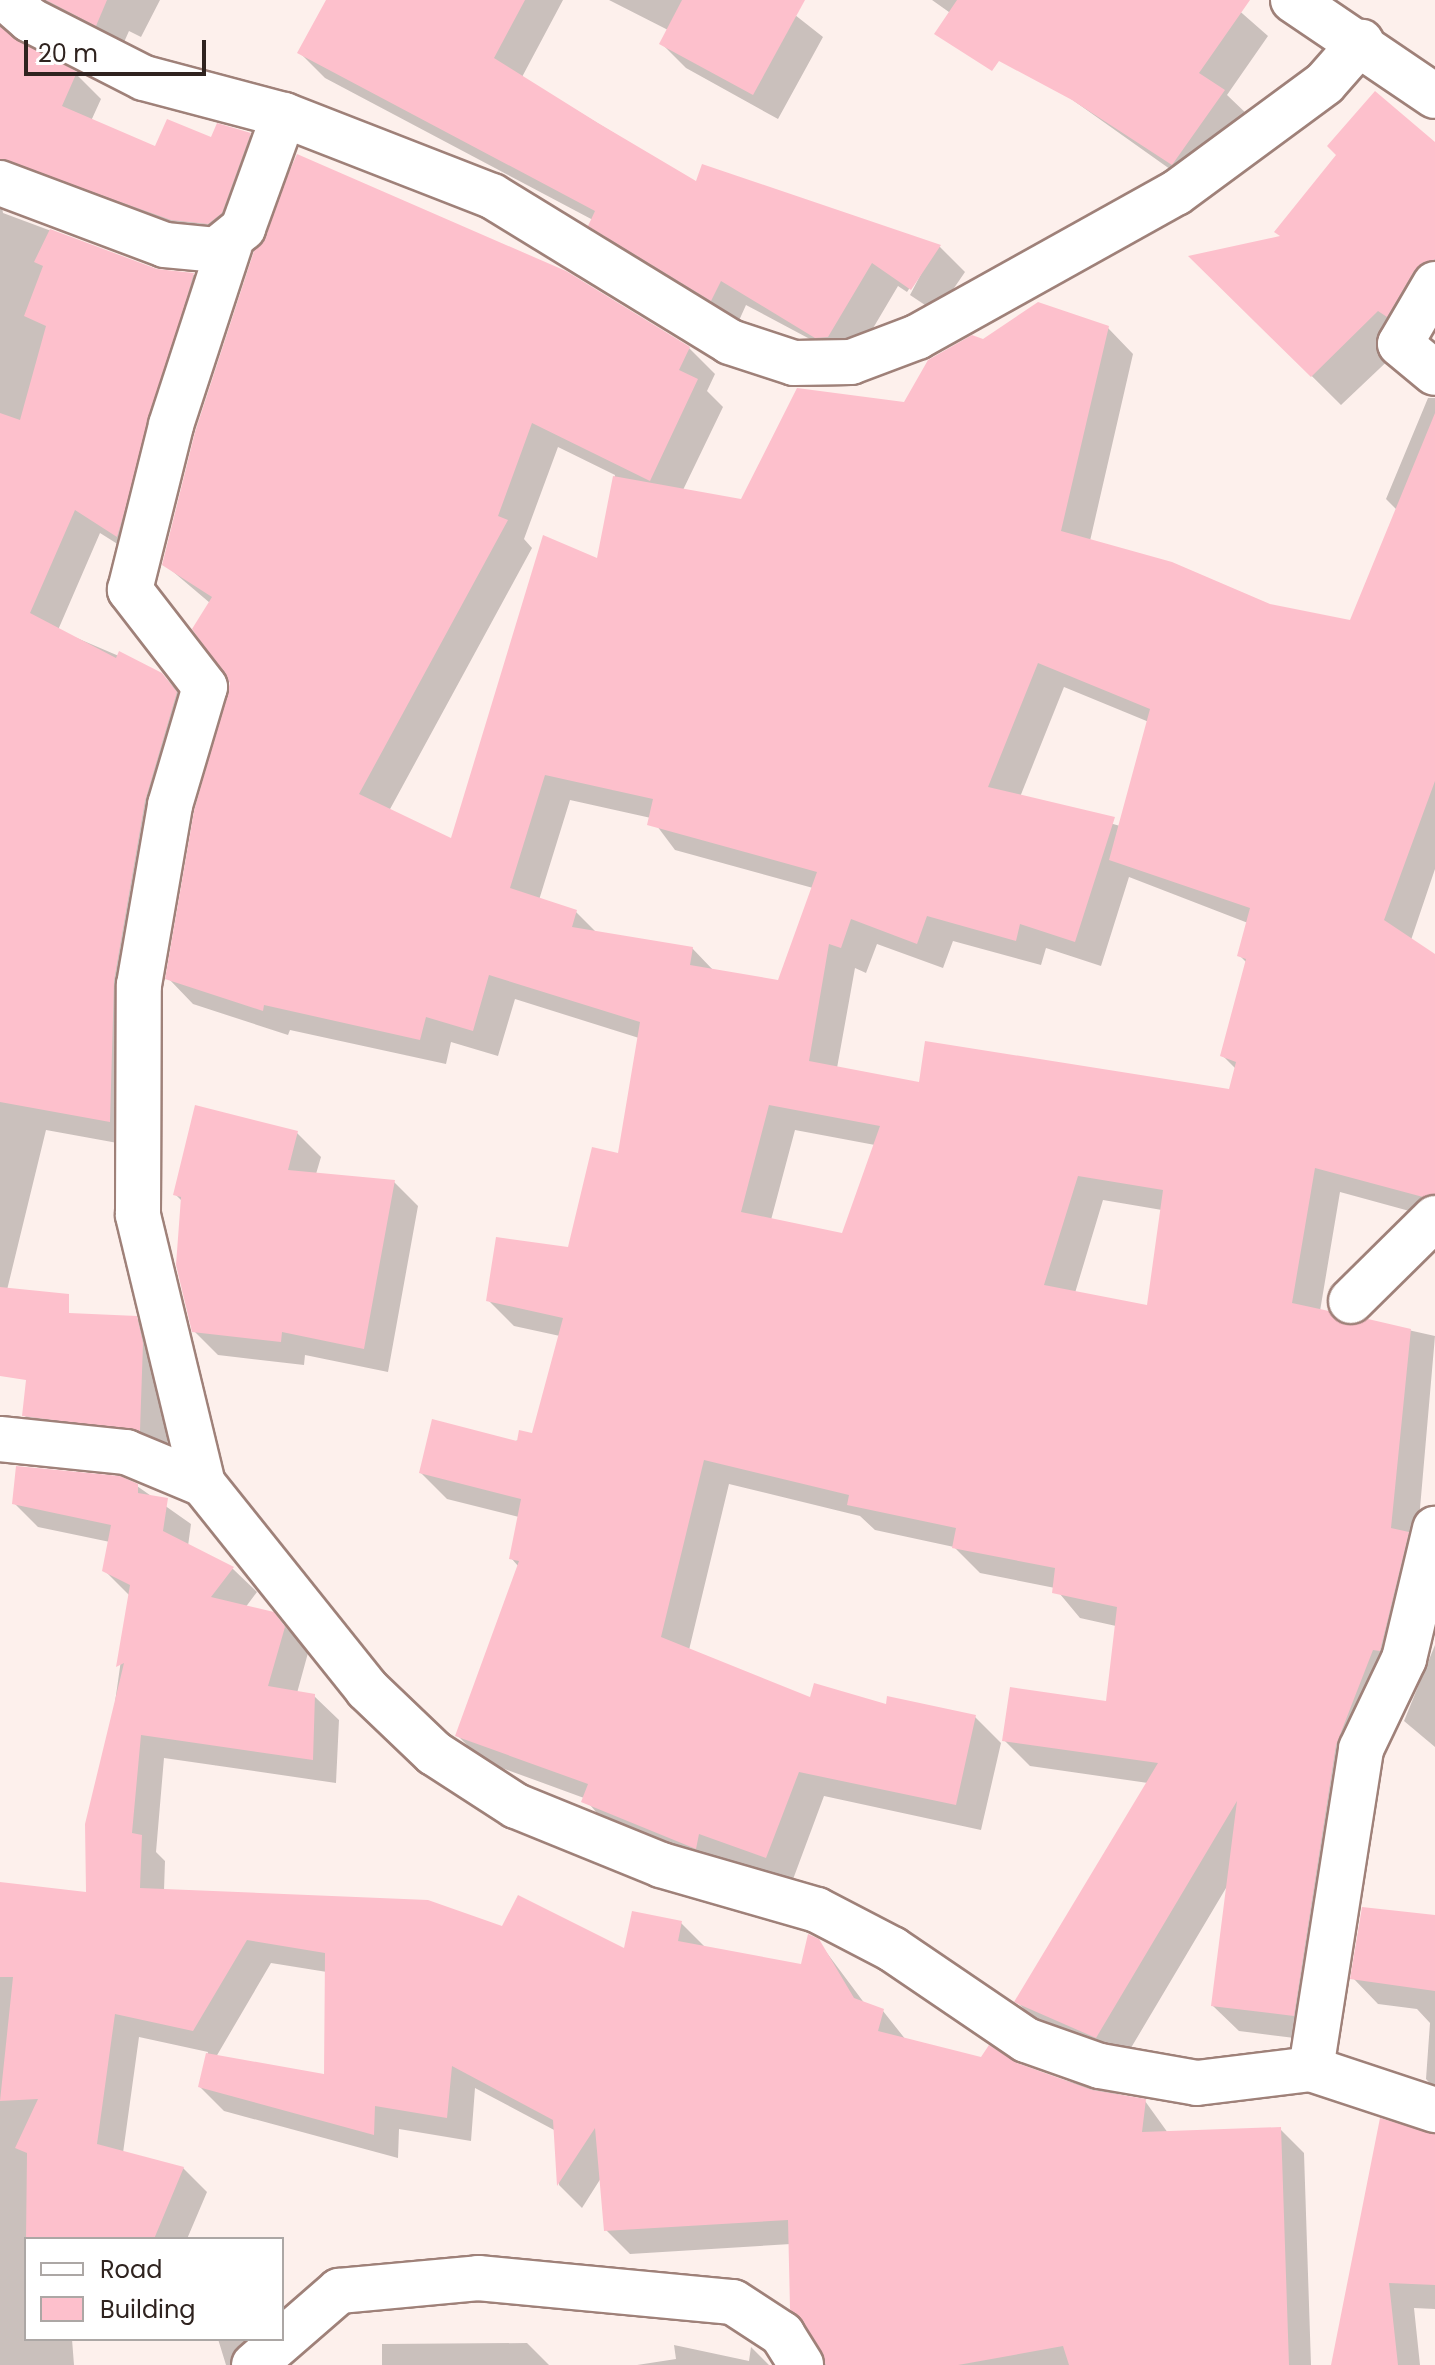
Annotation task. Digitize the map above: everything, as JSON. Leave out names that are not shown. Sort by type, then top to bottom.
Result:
[{"type":"street","points":[[7,0],[30,20],[144,78],[284,115],[492,196],[730,342],[794,363],[851,362],[917,337],[1176,193],[1325,83],[1361,42]]},
{"type":"street","points":[[1293,0],[1361,42],[1435,96]]},
{"type":"street","points":[[284,115],[230,245],[171,425],[130,590],[205,687],[170,805],[139,985],[138,1200],[203,1484],[367,1689],[434,1753],[516,1806],[661,1865],[817,1910],[892,1949],[1026,2040],[1100,2066],[1197,2083],[1311,2069],[1435,2110]]},
{"type":"street","points":[[0,183],[165,245],[230,245]]},
{"type":"street","points":[[1435,284],[1400,344],[1435,373]]},
{"type":"street","points":[[1351,1301],[1435,1218]]},
{"type":"street","points":[[0,1439],[126,1452],[203,1484]]},
{"type":"street","points":[[1311,2069],[1361,1749],[1404,1659],[1435,1529]]},
{"type":"street","points":[[284,2339],[339,2291],[478,2278],[733,2302],[782,2334],[801,2365]]},
{"type":"street","points":[[254,2365],[282,2341]]},
{"type":"building","points":[[46,0],[107,0],[96,26]]},
{"type":"building","points":[[326,0],[525,0],[494,58],[696,181],[702,164],[941,245],[911,290],[872,263],[828,337],[815,338],[721,281],[711,301],[588,226],[595,211],[297,53]]},
{"type":"building","points":[[682,0],[805,0],[753,95],[659,44]]},
{"type":"building","points":[[957,0],[1250,0],[1199,73],[1225,90],[1172,165],[1072,100],[999,61],[992,71],[934,34]]},
{"type":"building","points":[[0,27],[77,72],[62,106],[155,146],[167,119],[211,137],[217,123],[251,133],[222,213],[208,224],[171,220],[0,159]]},
{"type":"building","points":[[1375,91],[1435,142],[1435,259],[1414,271],[1387,317],[1378,311],[1311,377],[1188,256],[1280,236],[1274,232],[1336,155],[1327,146]]},
{"type":"building","points":[[297,154],[566,271],[690,347],[679,370],[698,379],[650,481],[532,423],[498,516],[508,520],[359,794],[451,838],[543,535],[597,558],[613,476],[741,499],[797,388],[904,402],[928,360],[972,335],[983,339],[1038,302],[1109,326],[1061,531],[1172,562],[1270,604],[1350,620],[1435,413],[1435,781],[1384,920],[1435,954],[1435,1194],[1423,1197],[1315,1168],[1292,1303],[1329,1311],[1345,1325],[1368,1319],[1411,1329],[1391,1528],[1409,1532],[1380,1651],[1373,1650],[1336,1745],[1294,2016],[1211,2006],[1237,1801],[1096,2038],[1014,2002],[1158,1763],[1002,1741],[1010,1687],[1106,1701],[1117,1607],[1052,1593],[1055,1568],[952,1548],[956,1528],[847,1505],[849,1495],[704,1460],[661,1637],[810,1697],[814,1683],[886,1704],[887,1696],[976,1715],[956,1805],[799,1772],[766,1858],[699,1834],[696,1849],[581,1802],[588,1784],[455,1736],[519,1561],[509,1559],[521,1499],[419,1473],[432,1419],[517,1441],[519,1430],[532,1433],[563,1318],[486,1301],[496,1237],[568,1247],[592,1147],[618,1153],[640,1022],[489,975],[473,1031],[426,1017],[420,1040],[264,1005],[263,1011],[165,979],[194,811],[230,683],[192,629],[212,597],[162,565],[195,432],[254,251]],"holes":[[[1038,663],[1150,709],[1109,860],[1250,908],[1237,956],[1246,959],[1220,1056],[1236,1062],[1229,1089],[925,1041],[919,1082],[809,1061],[829,944],[841,948],[851,919],[917,944],[927,916],[1016,941],[1020,924],[1075,942],[1115,817],[988,787]],[[545,775],[653,799],[647,825],[817,872],[778,980],[690,965],[693,947],[572,927],[577,910],[510,888]],[[769,1105],[880,1126],[842,1233],[741,1212]],[[1078,1176],[1163,1190],[1147,1305],[1044,1285]]]},
{"type":"building","points":[[50,229],[157,269],[194,273],[117,537],[75,510],[30,613],[116,658],[119,651],[162,673],[177,692],[145,801],[114,981],[110,1122],[0,1102],[0,413],[20,420],[46,326],[24,316],[43,266],[34,262]]},
{"type":"building","points":[[195,1105],[298,1131],[288,1170],[395,1180],[364,1349],[282,1332],[281,1342],[192,1332],[176,1265],[181,1197],[173,1195]]},
{"type":"building","points":[[0,1287],[69,1294],[69,1313],[137,1316],[143,1343],[140,1431],[22,1416],[26,1380],[0,1376]]},
{"type":"building","points":[[16,1466],[120,1476],[138,1484],[138,1493],[168,1498],[163,1531],[234,1567],[211,1597],[274,1612],[285,1627],[268,1686],[315,1694],[313,1760],[141,1735],[132,1833],[142,1835],[140,1888],[428,1900],[502,1926],[518,1895],[624,1948],[632,1911],[682,1921],[678,1941],[801,1964],[808,1934],[819,1939],[854,1998],[884,2009],[878,2031],[981,2057],[989,2045],[1017,2063],[1092,2090],[1146,2099],[1142,2132],[1281,2127],[1289,2365],[1069,2365],[1063,2346],[958,2365],[826,2365],[790,2309],[788,2220],[604,2231],[595,2128],[557,2186],[553,2120],[452,2066],[447,2118],[375,2106],[374,2135],[198,2087],[206,2053],[324,2074],[325,1953],[247,1940],[193,2031],[115,2014],[97,2144],[184,2167],[155,2237],[26,2237],[27,2153],[15,2148],[38,2099],[0,2101],[13,1977],[0,1977],[0,1882],[86,1892],[85,1824],[124,1663],[116,1667],[130,1585],[102,1571],[111,1525],[12,1504]]},
{"type":"building","points":[[1362,1907],[1435,1915],[1435,1991],[1350,1979]]},
{"type":"building","points":[[1380,2118],[1435,2134],[1435,2285],[1389,2283],[1398,2365],[1331,2365]]}]
